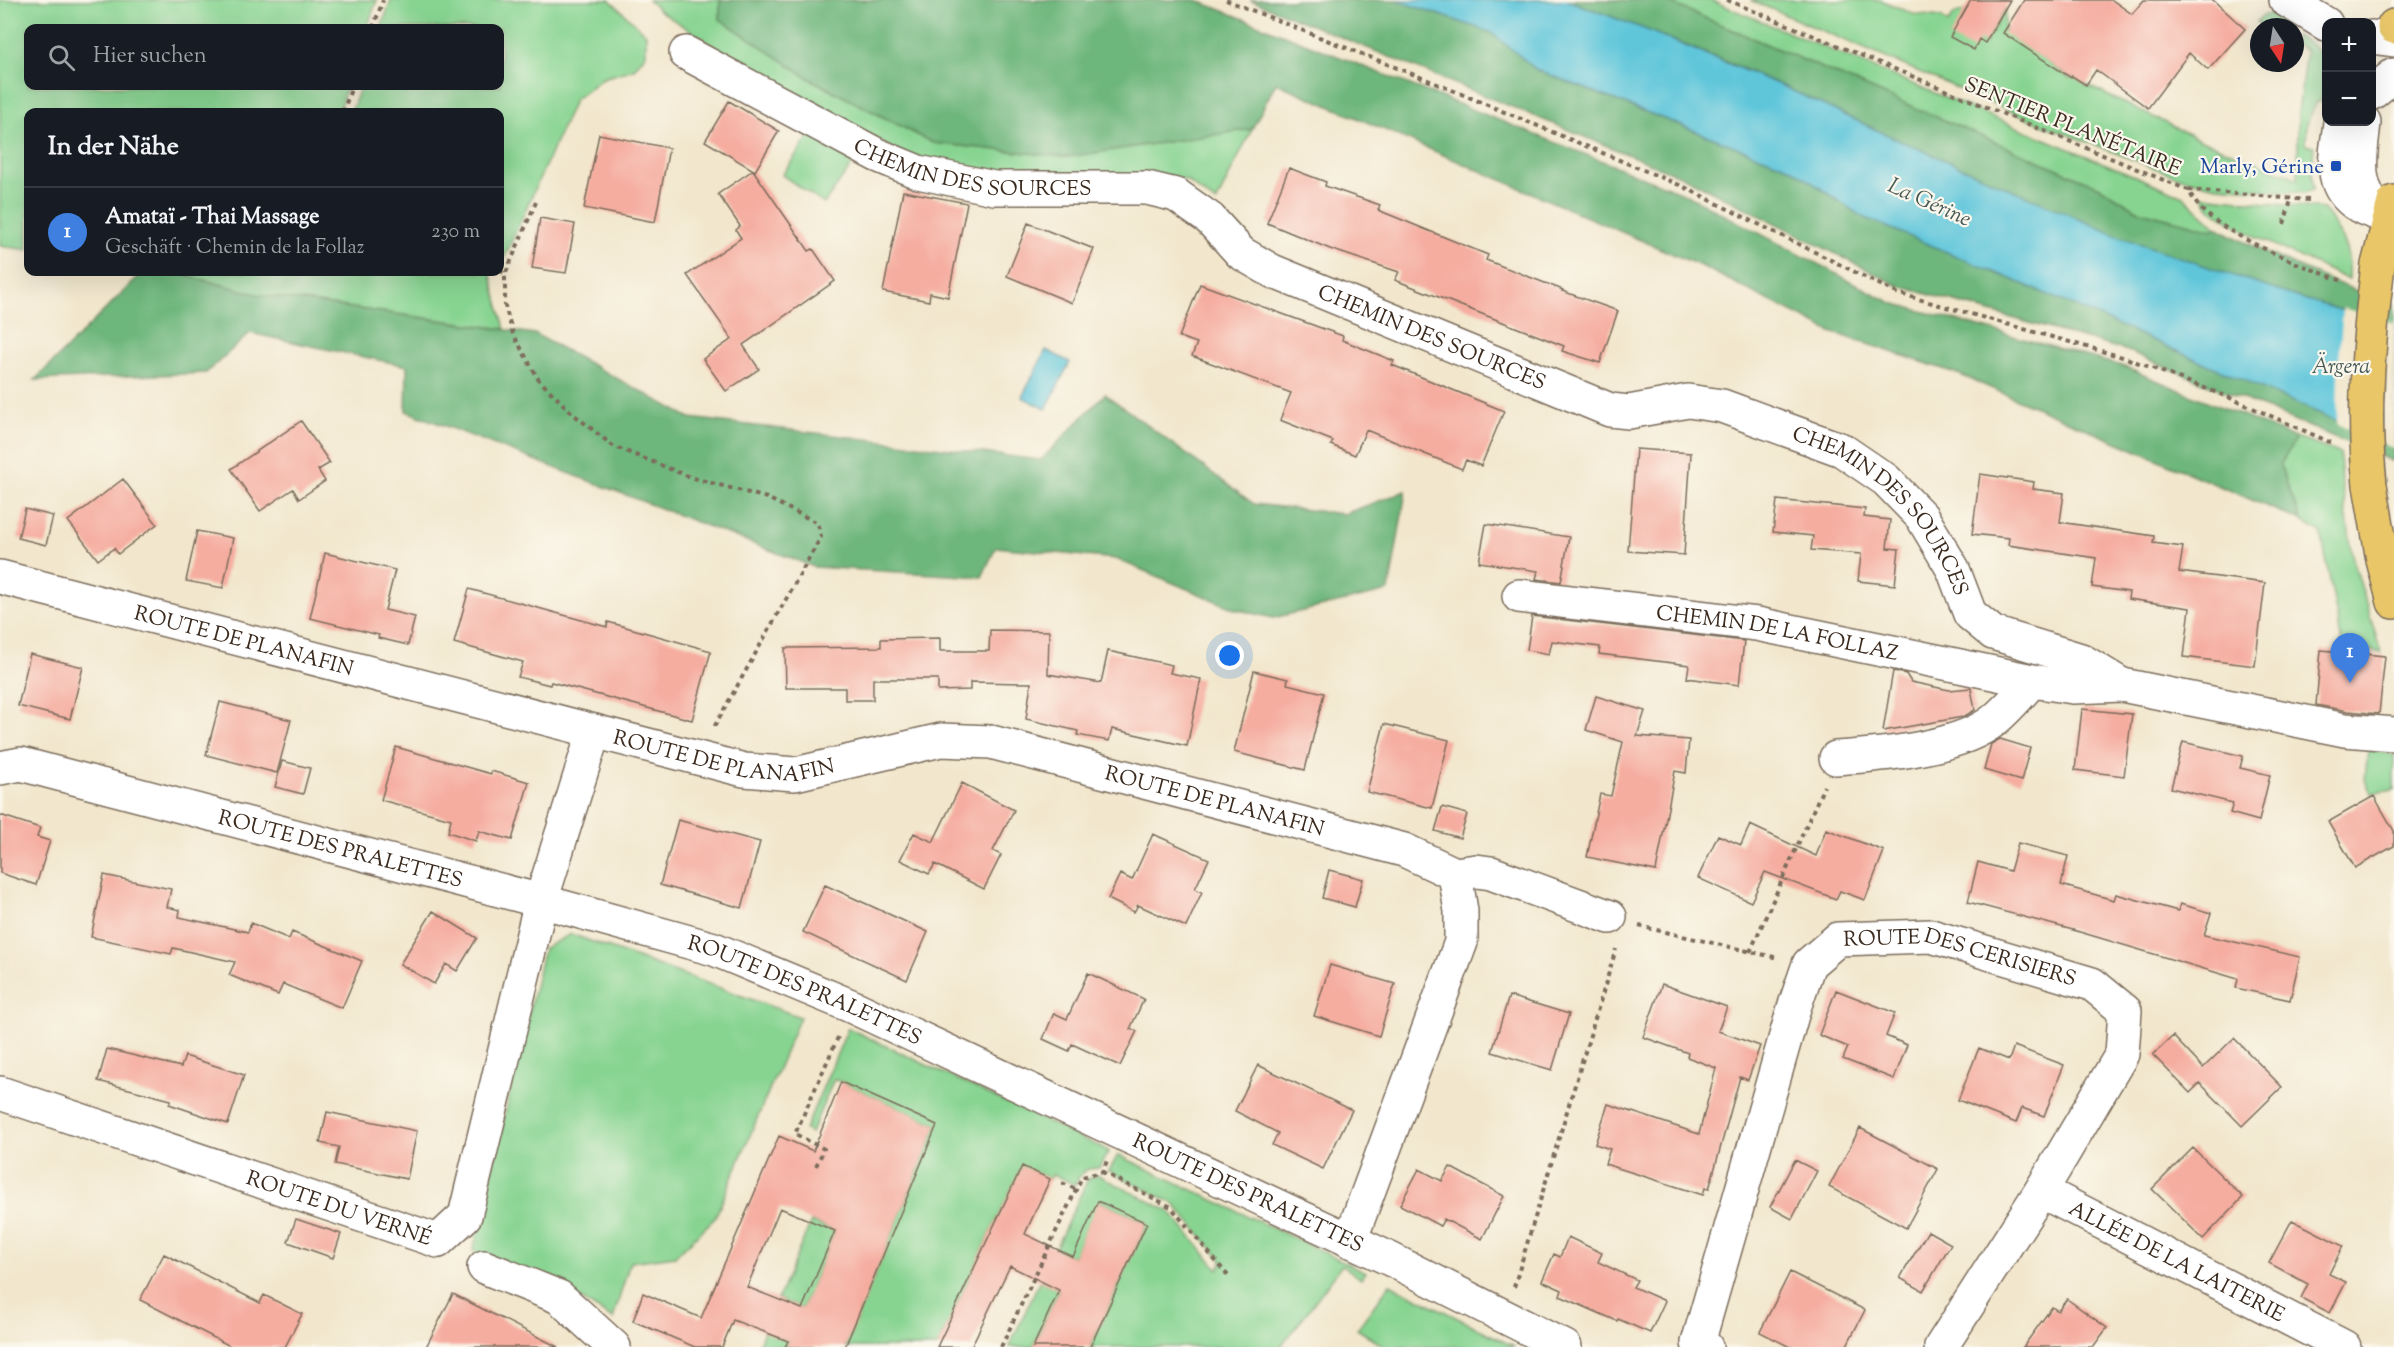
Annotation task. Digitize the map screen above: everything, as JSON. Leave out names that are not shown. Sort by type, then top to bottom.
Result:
[{"type":"main road","points":[[2392,210],[2378,265],[2365,401],[2370,485],[2383,560],[2394,602]]},
{"type":"street","points":[[2286,0],[2322,22]]},
{"type":"street","points":[[2376,38],[2394,40]]},
{"type":"street","name":"CHEMIN DES SOURCES","points":[[686,54],[877,155],[918,172],[994,188],[1148,188],[1176,195],[1210,219],[1241,253],[1272,271],[1610,410],[1629,412],[1688,401],[1722,406],[1842,450],[1886,480],[1922,517],[1953,569],[1970,614],[1993,633],[2080,660],[2122,685]]},
{"type":"street","points":[[2376,77],[2394,75]]},
{"type":"street","points":[[2376,90],[2394,75]]},
{"type":"street","points":[[2340,126],[2334,176],[2346,195],[2359,206],[2392,210]]},
{"type":"street","points":[[2364,126],[2361,182],[2372,203],[2392,210]]},
{"type":"street","name":"ROUTE DE PLANAFIN","points":[[0,577],[744,771],[795,774],[941,740],[991,742],[1404,850],[1455,874]]},
{"type":"street","name":"CHEMIN DE LA FOLLAZ","points":[[1519,596],[1757,624],[2032,681],[2073,687],[2122,685],[2345,730],[2394,735]]},
{"type":"street","points":[[1836,758],[1871,756],[1948,742],[1972,734],[1991,723],[2032,681]]},
{"type":"street","name":"ROUTE DE PLANAFIN","points":[[541,901],[594,731]]},
{"type":"street","name":"ROUTE DES PRALETTES","points":[[0,768],[21,764],[714,949],[851,1006],[1350,1241],[1565,1347]]},
{"type":"street","points":[[1350,1241],[1461,942],[1461,911],[1455,874],[1476,871],[1491,873],[1617,920]]},
{"type":"street","name":"ROUTE DU VERNÉ","points":[[0,1093],[438,1241],[465,1216],[541,901]]},
{"type":"street","name":"ROUTE DES CERISIERS","points":[[1809,964],[1838,939],[1931,936],[2092,984],[2125,1011],[2122,1054],[2041,1191],[1941,1347]]},
{"type":"street","points":[[1706,1347],[1698,1343],[1794,1008],[1809,964]]},
{"type":"street","name":"ALLÉE DE LA LAITERIE","points":[[2041,1191],[2344,1347]]},
{"type":"street","points":[[484,1267],[559,1297],[614,1347]]},
{"type":"path","points":[[374,24],[383,0]]},
{"type":"path","points":[[1226,0],[1435,83],[1684,187],[1897,293],[2126,358],[2228,398],[2342,447]]},
{"type":"path","name":"SENTIER PLANÉTAIRE","points":[[1727,0],[2188,190],[2200,208],[2240,235],[2350,284]]},
{"type":"path","points":[[344,108],[351,90]]},
{"type":"path","points":[[2188,190],[2316,201]]},
{"type":"path","points":[[2284,224],[2291,200]]},
{"type":"path","points":[[536,202],[505,275],[505,306],[513,334],[539,380],[572,413],[613,446],[690,477],[767,498],[818,523],[821,537],[697,758]]},
{"type":"path","points":[[1750,952],[1836,758]]},
{"type":"path","points":[[1505,1316],[1617,920],[1809,964]]},
{"type":"path","points":[[816,1166],[824,1149],[795,1134],[851,1006]]},
{"type":"path","points":[[1102,1172],[1121,1135]]},
{"type":"path","points":[[1001,1347],[1082,1177],[1102,1172],[1171,1207],[1229,1277]]},
{"type":"path","points":[[1062,1183],[1076,1190]]},
{"type":"green space","points":[[0,0],[377,0],[368,24],[24,24],[24,90],[346,90],[339,108],[24,108],[24,249],[0,246]]},
{"type":"green space","points":[[391,0],[610,0],[646,34],[646,54],[634,69],[603,78],[575,99],[504,259],[504,108],[353,108],[359,90],[504,90],[504,24],[382,24]]},
{"type":"green space","points":[[648,0],[720,0],[720,19],[810,79],[933,143],[1067,157],[1252,129],[1216,203],[1186,180],[1151,176],[994,176],[917,161],[800,100],[661,12]]},
{"type":"green space","points":[[720,0],[1196,0],[1683,193],[1892,303],[2122,366],[2296,438],[2280,465],[2301,521],[1958,374],[1831,332],[1703,267],[1276,83],[1252,129],[1067,157],[933,143],[810,79],[720,19]]},
{"type":"green space","points":[[1250,0],[1396,0],[1491,32],[1537,70],[1791,168],[1861,216],[2056,298],[2394,446],[2394,462],[2128,351],[1899,286],[1688,179]]},
{"type":"green space","points":[[1567,0],[1663,0],[2100,187],[2137,210],[2213,230],[2216,227],[2304,269],[2394,304],[2394,326],[2219,273],[2117,236],[1991,182],[1756,74]]},
{"type":"green space","points":[[1663,0],[1710,0],[2183,196],[2216,227],[2213,230],[2137,210],[2100,187]]},
{"type":"green space","points":[[1750,0],[1881,0],[1913,14],[1941,17],[1948,23],[1954,14],[1965,11],[1985,43],[2006,8],[2004,31],[2070,78],[2072,76],[2086,85],[2199,139],[2298,179],[2298,114],[2306,50],[2304,40],[2315,49],[2322,60],[2321,102],[2317,102],[2307,123],[2306,145],[2314,146],[2313,190],[2304,193],[2217,186],[2181,178],[2051,128]]},
{"type":"green space","points":[[2271,14],[2279,18],[2260,18]]},
{"type":"green space","points":[[812,132],[857,158],[824,204],[782,175]]},
{"type":"green space","points":[[2202,196],[2324,209],[2344,242],[2349,280],[2246,232],[2209,207]]},
{"type":"green space","points":[[139,276],[189,276],[260,295],[535,334],[690,418],[1041,460],[1105,394],[1254,504],[1344,514],[1406,491],[1389,591],[1273,618],[1235,609],[1116,559],[996,547],[982,577],[814,567],[406,411],[407,366],[250,333],[206,373],[35,380]]},
{"type":"green space","points":[[189,276],[491,276],[505,329],[260,295]]},
{"type":"green space","points":[[2296,438],[2340,453],[2342,486],[2353,559],[2381,653],[2342,644],[2321,533],[2301,521],[2280,465]]},
{"type":"green space","points":[[2368,749],[2394,755],[2394,790],[2371,793],[2365,780]]},
{"type":"green space","points":[[571,934],[800,1017],[715,1218],[675,1256],[630,1262],[613,1319],[574,1295],[473,1251],[544,948]]},
{"type":"green space","points":[[848,1028],[1109,1151],[1099,1168],[1084,1172],[1075,1185],[1053,1174],[1050,1179],[1022,1167],[937,1347],[845,1347],[937,1125],[834,1079],[811,1133],[805,1130]]},
{"type":"green space","points":[[1118,1155],[1366,1272],[1361,1279],[1342,1265],[1281,1347],[1090,1347],[1147,1223],[1099,1201],[1073,1257],[1055,1249],[1088,1179],[1098,1175],[1169,1211],[1218,1269],[1223,1261],[1173,1203],[1109,1171]]},
{"type":"green space","points":[[811,1222],[835,1231],[802,1309],[778,1299]]},
{"type":"green space","points":[[1040,1280],[1059,1290],[1033,1347],[1009,1347]]},
{"type":"green space","points":[[1390,1284],[1515,1347],[1385,1347],[1357,1329]]},
{"type":"green space","points":[[764,1331],[788,1341],[785,1347],[758,1347]]},
{"type":"water","name":"Ärgera","points":[[1396,0],[1567,0],[1780,85],[1894,138],[2118,236],[2287,294],[2394,326],[2394,446],[2056,298],[1861,216],[1791,168],[1537,70],[1490,32]]},
{"type":"water","points":[[1046,350],[1070,362],[1046,409],[1022,397]]},
{"type":"pier","points":[[2343,308],[2394,323],[2394,449],[2337,424]]},
{"type":"building","points":[[1971,0],[2010,0],[1985,43],[1979,39],[1974,50],[1950,37]]},
{"type":"building","points":[[2024,0],[2112,0],[2132,14],[2144,0],[2213,0],[2245,29],[2208,70],[2189,53],[2148,108],[2096,70],[2086,85],[2072,76],[2071,78],[2003,33]]},
{"type":"building","points":[[729,101],[779,131],[755,171],[705,141]]},
{"type":"building","points":[[599,134],[669,148],[655,222],[584,208]]},
{"type":"building","points":[[1289,168],[1326,182],[1325,186],[1380,205],[1378,210],[1488,255],[1486,260],[1618,311],[1600,363],[1562,351],[1564,346],[1395,280],[1399,272],[1330,249],[1267,223]]},
{"type":"building","points":[[753,170],[809,251],[813,249],[835,281],[743,345],[759,369],[726,391],[703,359],[732,339],[687,275],[741,238],[736,230],[740,226],[718,194]]},
{"type":"building","points":[[903,191],[967,203],[948,297],[930,293],[929,301],[883,292]]},
{"type":"building","points":[[540,218],[575,224],[566,273],[532,268]]},
{"type":"building","points":[[1028,223],[1094,249],[1072,303],[1007,276]]},
{"type":"building","points":[[1200,284],[1343,336],[1342,340],[1394,361],[1392,365],[1504,411],[1481,466],[1466,460],[1462,469],[1366,430],[1355,455],[1331,445],[1333,441],[1280,420],[1291,393],[1192,356],[1197,343],[1179,337]]},
{"type":"building","points":[[301,421],[330,463],[318,470],[325,481],[299,499],[293,489],[260,511],[231,469]]},
{"type":"building","points":[[1636,449],[1691,453],[1684,555],[1628,551]]},
{"type":"building","points":[[1980,474],[2034,482],[2033,489],[2064,493],[2060,522],[2154,536],[2153,543],[2183,547],[2179,572],[2265,583],[2255,666],[2184,657],[2190,608],[2128,599],[2129,592],[2092,587],[2096,558],[2008,545],[2009,538],[1972,534]]},
{"type":"building","points":[[123,479],[157,524],[118,554],[114,548],[98,560],[68,521]]},
{"type":"building","points":[[1777,500],[1865,509],[1864,517],[1890,520],[1887,548],[1899,549],[1895,585],[1858,581],[1861,554],[1811,550],[1813,536],[1773,532]]},
{"type":"building","points":[[25,509],[53,516],[46,545],[18,538]]},
{"type":"building","points":[[1486,524],[1569,537],[1561,582],[1536,579],[1538,571],[1479,562]]},
{"type":"building","points":[[197,531],[233,538],[223,588],[186,581]]},
{"type":"building","points":[[325,553],[395,570],[385,610],[415,617],[408,645],[378,638],[379,635],[310,618]]},
{"type":"building","points":[[469,589],[607,627],[608,622],[711,651],[692,720],[551,682],[550,685],[518,677],[523,662],[454,643]]},
{"type":"building","points":[[1532,616],[1744,641],[1739,685],[1687,678],[1689,665],[1599,654],[1600,647],[1552,641],[1549,654],[1527,650]]},
{"type":"building","points":[[990,630],[1049,631],[1048,674],[1101,683],[1108,651],[1172,665],[1170,673],[1201,679],[1187,746],[1112,729],[1109,741],[1077,735],[1078,731],[1026,719],[1031,683],[970,682],[970,690],[938,691],[938,679],[873,679],[873,700],[845,700],[845,688],[786,688],[785,648],[881,647],[881,639],[940,638],[940,651],[989,651]]},
{"type":"building","points":[[2321,650],[2385,656],[2379,714],[2316,705]]},
{"type":"building","points":[[30,654],[83,667],[70,719],[18,706]]},
{"type":"building","points":[[1254,671],[1288,679],[1287,684],[1324,693],[1305,770],[1234,752]]},
{"type":"building","points":[[1893,671],[1906,674],[1911,682],[1949,690],[1971,688],[1975,710],[1963,717],[1883,731]]},
{"type":"building","points":[[1596,696],[1645,711],[1637,736],[1689,740],[1686,773],[1675,771],[1656,871],[1587,857],[1600,794],[1611,796],[1623,742],[1586,730]]},
{"type":"building","points":[[220,702],[291,720],[277,773],[206,755]]},
{"type":"building","points":[[2082,709],[2132,714],[2124,776],[2075,770]]},
{"type":"building","points":[[1384,724],[1449,740],[1432,808],[1367,792]]},
{"type":"building","points":[[2000,739],[2030,748],[2021,781],[1984,770],[1991,744]]},
{"type":"building","points":[[2183,742],[2243,756],[2240,768],[2270,775],[2259,821],[2230,813],[2233,803],[2171,788]]},
{"type":"building","points":[[396,747],[491,774],[491,771],[529,782],[512,840],[479,831],[476,841],[448,832],[451,819],[381,800]]},
{"type":"building","points":[[282,761],[310,768],[303,794],[275,787]]},
{"type":"building","points":[[962,783],[1014,810],[993,851],[1001,855],[984,889],[935,864],[929,874],[900,860],[914,833],[933,842]]},
{"type":"building","points":[[2374,796],[2394,831],[2394,846],[2355,868],[2328,822]]},
{"type":"building","points":[[1442,807],[1467,814],[1460,838],[1435,831]]},
{"type":"building","points":[[0,815],[40,828],[37,837],[50,841],[36,885],[0,873]]},
{"type":"building","points":[[678,820],[760,842],[742,908],[660,885]]},
{"type":"building","points":[[1750,825],[1816,856],[1826,829],[1884,851],[1865,900],[1840,891],[1836,899],[1765,872],[1751,902],[1698,878],[1718,835],[1741,845]]},
{"type":"building","points":[[1153,834],[1209,859],[1195,889],[1202,892],[1186,927],[1138,905],[1134,912],[1108,899],[1120,874],[1132,880]]},
{"type":"building","points":[[2018,843],[2068,856],[2061,885],[2114,900],[2116,894],[2178,911],[2180,904],[2211,913],[2204,935],[2300,957],[2290,1000],[2236,988],[2238,979],[2073,930],[1968,902],[1978,862],[2010,871]]},
{"type":"building","points":[[1329,870],[1363,879],[1355,907],[1322,898]]},
{"type":"building","points":[[104,875],[171,889],[167,907],[180,910],[179,917],[248,932],[251,923],[289,939],[292,932],[362,961],[342,1008],[283,984],[278,995],[229,975],[235,962],[173,948],[171,954],[91,937]]},
{"type":"building","points":[[825,885],[928,932],[907,980],[803,932]]},
{"type":"building","points":[[433,911],[477,938],[457,971],[446,964],[434,984],[400,964]]},
{"type":"building","points":[[1330,965],[1395,984],[1379,1036],[1314,1016]]},
{"type":"building","points":[[1088,973],[1144,999],[1130,1029],[1137,1031],[1120,1066],[1072,1044],[1069,1051],[1043,1039],[1054,1013],[1067,1019]]},
{"type":"building","points":[[1662,984],[1727,1007],[1718,1031],[1760,1046],[1748,1080],[1740,1077],[1709,1189],[1705,1188],[1703,1195],[1605,1164],[1610,1149],[1595,1144],[1608,1104],[1699,1134],[1716,1068],[1687,1057],[1688,1053],[1643,1037]]},
{"type":"building","points":[[1836,990],[1895,1013],[1886,1036],[1907,1045],[1894,1079],[1843,1059],[1848,1047],[1819,1035]]},
{"type":"building","points":[[1509,996],[1569,1014],[1552,1070],[1492,1052]]},
{"type":"building","points":[[2173,1036],[2203,1068],[2234,1038],[2282,1087],[2242,1126],[2200,1083],[2190,1093],[2153,1055]]},
{"type":"building","points":[[2014,1046],[2064,1065],[2044,1116],[2022,1108],[2016,1123],[1958,1100],[1979,1048],[2009,1060]]},
{"type":"building","points":[[107,1049],[181,1067],[185,1056],[244,1075],[228,1124],[169,1104],[171,1100],[98,1081]]},
{"type":"building","points":[[1258,1065],[1352,1110],[1323,1169],[1272,1145],[1278,1133],[1235,1111]]},
{"type":"building","points":[[841,1082],[937,1125],[845,1347],[785,1347],[788,1341],[733,1320],[722,1347],[695,1347],[633,1321],[643,1293],[701,1318],[779,1136],[813,1151]],"holes":[[[780,1208],[835,1231],[802,1309],[747,1287]]]},
{"type":"building","points":[[327,1112],[417,1131],[407,1179],[335,1164],[339,1147],[320,1143]]},
{"type":"building","points":[[1860,1128],[1938,1169],[1906,1228],[1829,1187]]},
{"type":"building","points":[[2193,1148],[2243,1197],[2203,1239],[2152,1189]]},
{"type":"building","points":[[1795,1160],[1817,1171],[1792,1219],[1770,1207]]},
{"type":"building","points":[[1022,1166],[1050,1179],[1025,1234],[1073,1257],[1098,1201],[1147,1223],[1090,1347],[1033,1347],[1059,1290],[1010,1266],[971,1347],[937,1347]]},
{"type":"building","points":[[1450,1167],[1504,1196],[1482,1239],[1444,1219],[1440,1226],[1400,1205],[1419,1169],[1442,1181]]},
{"type":"building","points":[[296,1219],[341,1234],[333,1258],[288,1242]]},
{"type":"building","points":[[2292,1220],[2343,1246],[2329,1274],[2346,1282],[2330,1313],[2301,1298],[2308,1284],[2269,1263]]},
{"type":"building","points":[[1928,1231],[1951,1244],[1923,1291],[1900,1278]]},
{"type":"building","points":[[1568,1237],[1602,1253],[1598,1262],[1637,1280],[1633,1287],[1665,1301],[1650,1333],[1560,1296],[1562,1290],[1542,1281],[1554,1254],[1560,1257]]},
{"type":"building","points":[[164,1254],[260,1303],[264,1295],[302,1314],[285,1347],[232,1347],[140,1300]]},
{"type":"building","points":[[1790,1272],[1865,1310],[1846,1347],[1790,1347],[1760,1332]]},
{"type":"building","points":[[453,1294],[558,1347],[426,1347]]},
{"type":"building","points":[[2067,1299],[2107,1328],[2093,1347],[2023,1347],[2052,1307],[2058,1311]]},
{"type":"place","name":"Marly, Gérine","points":[[2336,166]]},
{"type":"place","name":"Amataï - Thai Massage","points":[[2350,683]]},
{"type":"water label","name":"La Gérine","points":[[1930,201]]}]
